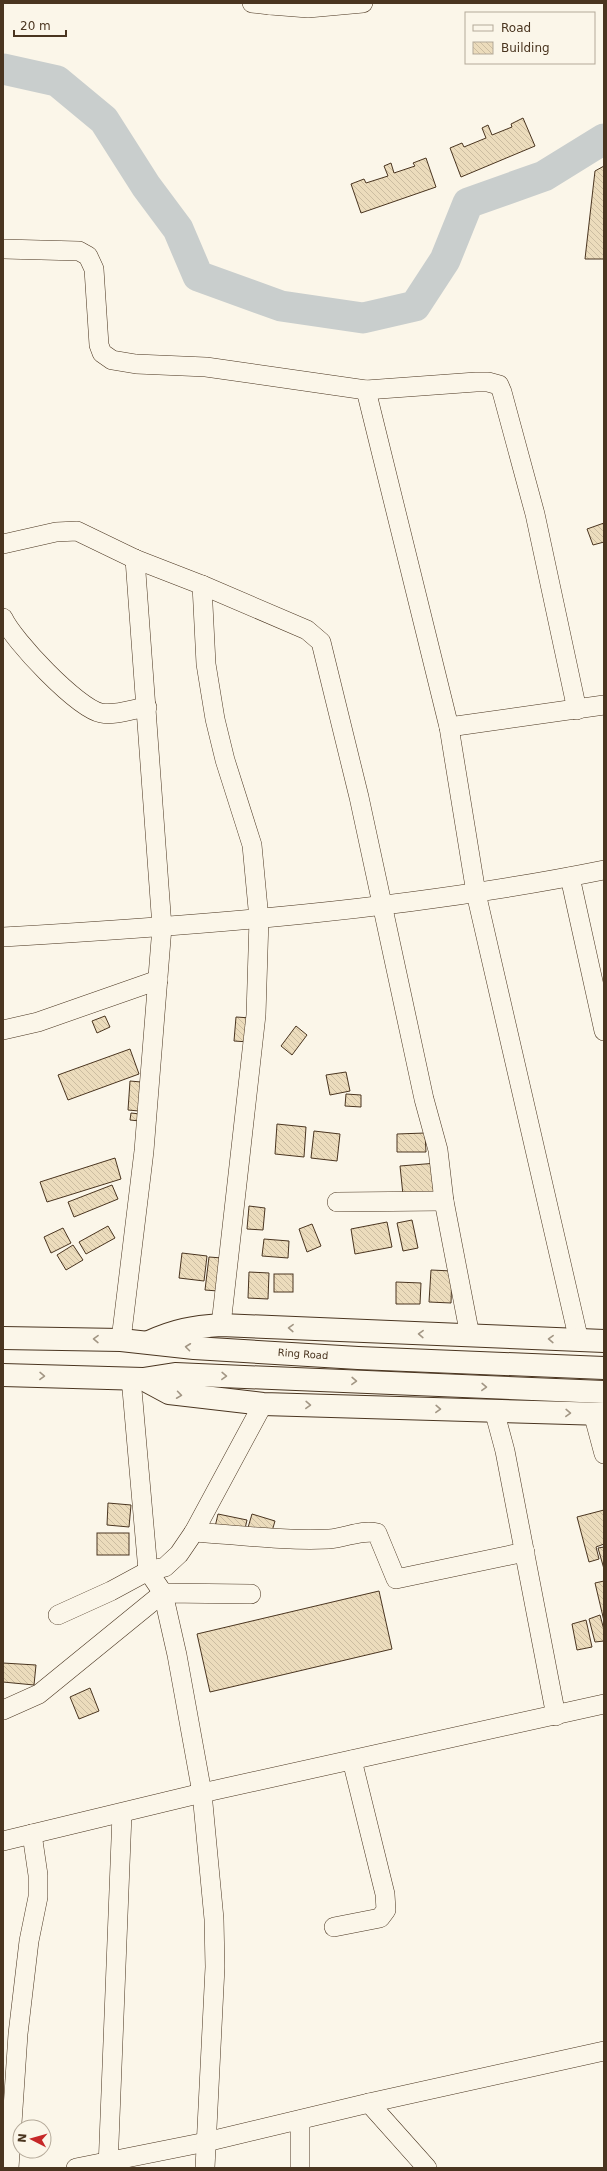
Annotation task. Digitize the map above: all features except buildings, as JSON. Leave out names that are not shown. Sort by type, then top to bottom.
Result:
[{"type":"main road","points":[[149,1342],[170,1332],[187,1328],[221,1325],[604,1341]]},
{"type":"main road","name":"Ring Road","points":[[3,1338],[121,1340],[194,1348],[358,1358],[604,1368]]},
{"type":"main road","points":[[3,1375],[137,1379],[175,1374],[604,1392]]},
{"type":"main road","points":[[137,1379],[169,1393],[263,1404],[598,1414]]},
{"type":"street","points":[[264,4],[308,8],[363,3]]},
{"type":"street","points":[[3,249],[79,251],[88,256],[94,269],[99,345],[102,353],[112,360],[136,364],[206,367],[366,390],[476,382],[488,382],[499,385],[535,514],[577,710]]},
{"type":"street","points":[[366,390],[449,727],[476,893],[580,1341]]},
{"type":"street","points":[[3,544],[56,532],[76,531],[135,559],[202,585],[307,630],[321,642],[358,789],[424,1099],[438,1150],[444,1201],[470,1336]]},
{"type":"street","points":[[121,1340],[144,1151],[162,927],[135,559]]},
{"type":"street","points":[[202,585],[206,664],[215,720],[225,760],[252,845],[259,919],[256,1015],[221,1325]]},
{"type":"street","points":[[4,624],[71,694],[90,710],[103,714],[146,706]]},
{"type":"street","points":[[449,727],[604,705]]},
{"type":"street","points":[[3,937],[162,927],[259,919],[382,906],[476,893],[604,870]]},
{"type":"street","points":[[570,877],[604,1030]]},
{"type":"street","points":[[3,1030],[38,1022],[158,980]]},
{"type":"street","points":[[338,1202],[444,1201]]},
{"type":"street","points":[[137,1379],[148,1571],[162,1594],[177,1655],[202,1794],[214,1919],[214,1968],[205,2168]]},
{"type":"street","points":[[58,1615],[111,1591],[148,1571],[165,1567],[179,1554],[194,1532],[263,1404]]},
{"type":"street","points":[[494,1410],[505,1451],[556,1716]]},
{"type":"street","points":[[598,1414],[604,1454]]},
{"type":"street","points":[[194,1532],[286,1539],[331,1539],[368,1531],[378,1533],[396,1579],[525,1552]]},
{"type":"street","points":[[3,1710],[39,1694],[162,1594],[251,1594]]},
{"type":"street","points":[[3,1841],[202,1794],[556,1716],[604,1704]]},
{"type":"street","points":[[334,1928],[380,1918],[386,1910],[385,1894],[352,1760]]},
{"type":"street","points":[[108,2164],[122,1814]]},
{"type":"street","points":[[9,2168],[18,2034],[29,1941],[38,1897],[38,1874],[32,1834]]},
{"type":"street","points":[[76,2168],[108,2164],[369,2103],[604,2051]]},
{"type":"street","points":[[369,2103],[427,2168]]},
{"type":"street","points":[[300,2120],[300,2168]]},
{"type":"waterway","points":[[3,69],[57,81],[104,120],[146,186],[178,229],[198,276],[281,306],[363,318],[415,306],[445,260],[468,203],[544,176],[604,139]]}]
